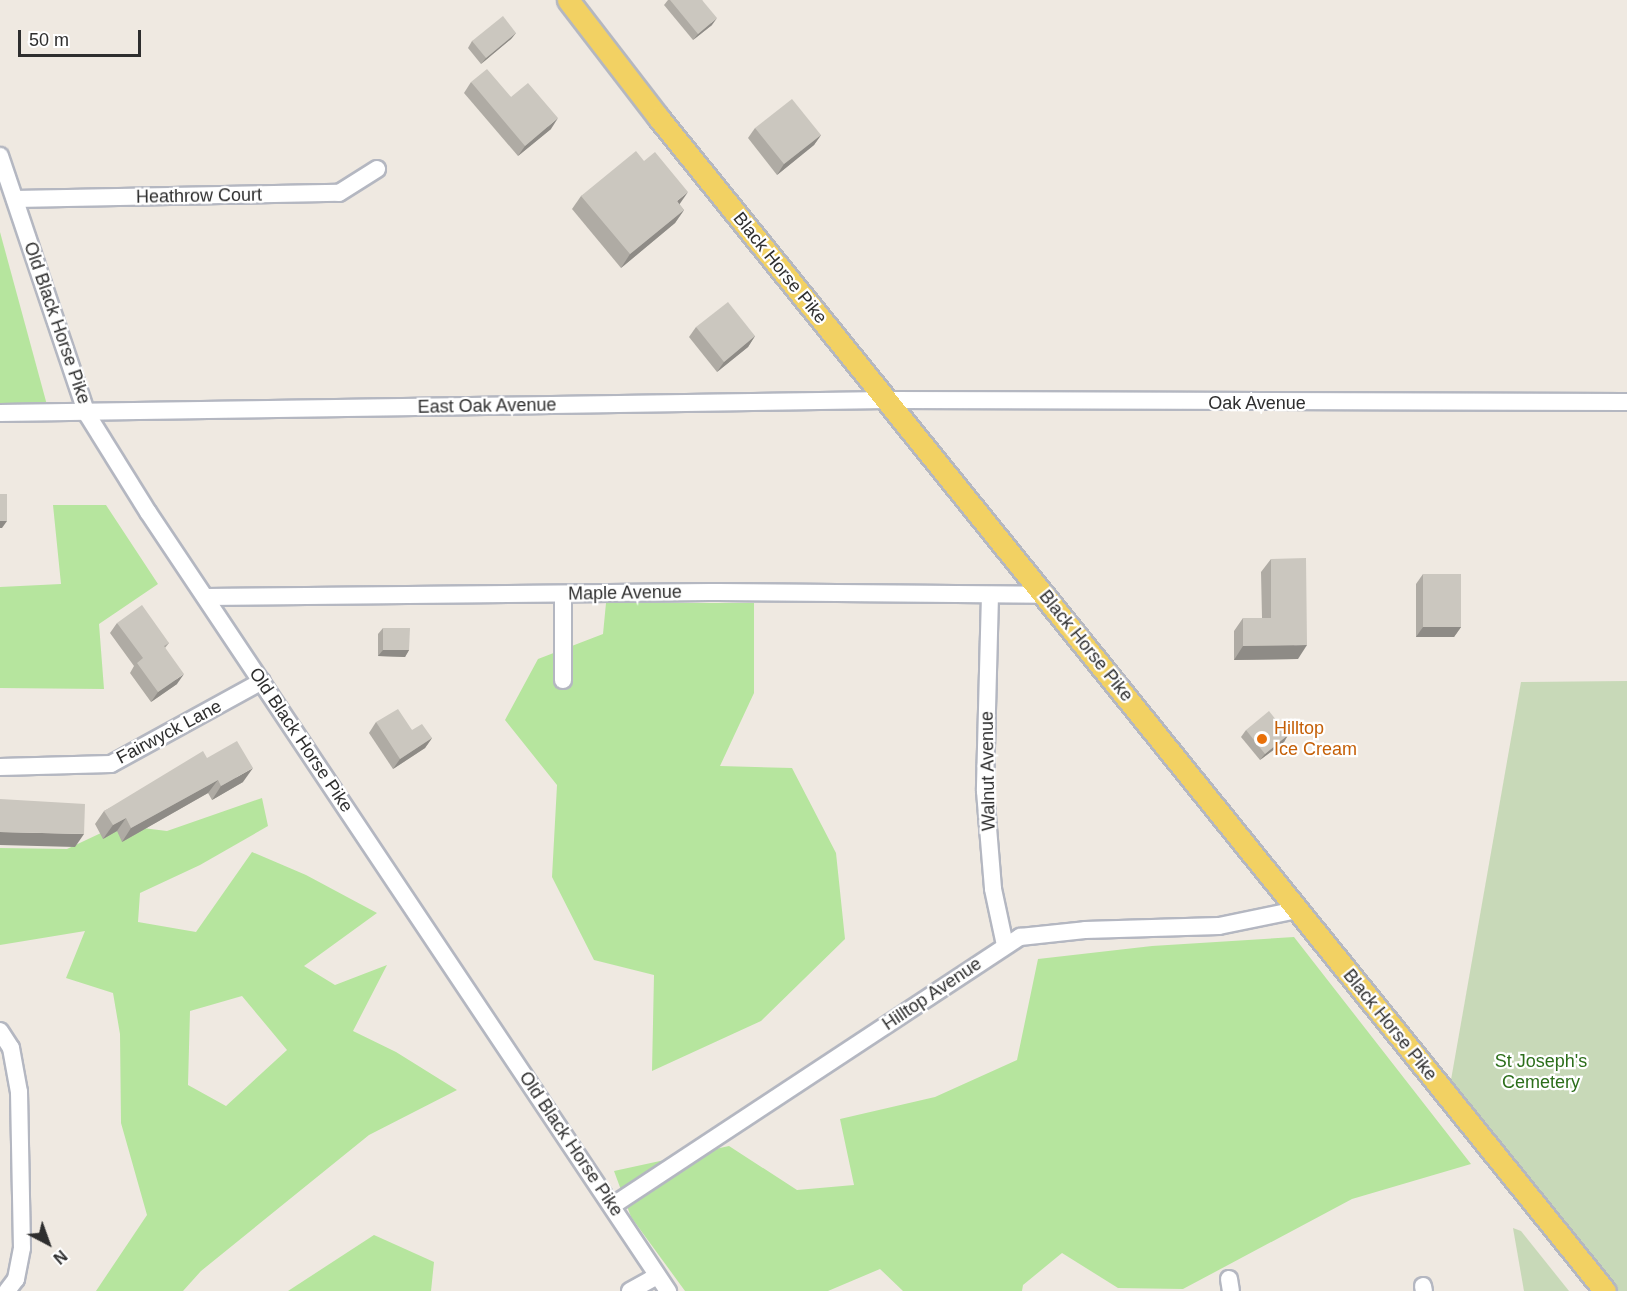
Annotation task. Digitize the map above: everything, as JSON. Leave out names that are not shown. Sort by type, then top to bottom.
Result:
[{"type":"main road","name":"Black Horse Pike","points":[[568,0],[1605,1291]]},
{"type":"street","name":"Old Black Horse Pike","points":[[0,156],[87,414],[206,597],[668,1291]]},
{"type":"street","name":"Heathrow Court","points":[[15,199],[339,193],[377,169]]},
{"type":"street","name":"Oak Avenue","points":[[887,400],[1627,402]]},
{"type":"street","name":"East Oak Avenue","points":[[0,413],[87,414],[887,400]]},
{"type":"street","name":"Maple Avenue","points":[[206,597],[718,592],[1045,595]]},
{"type":"street","points":[[563,595],[563,680]]},
{"type":"street","name":"Walnut Avenue","points":[[990,595],[985,791],[993,889],[1005,945]]},
{"type":"street","name":"Fairwyck Lane","points":[[0,767],[111,764],[262,681]]},
{"type":"street","name":"Hilltop Avenue","points":[[612,1206],[1020,937],[1085,930],[1219,926],[1297,910]]},
{"type":"street","points":[[0,1031],[11,1048],[19,1103],[22,1248],[16,1279],[7,1291]]},
{"type":"street","points":[[630,1291],[657,1276]]},
{"type":"green space","points":[[0,232],[47,405],[0,407]]},
{"type":"green space","points":[[53,505],[106,505],[158,584],[99,624],[104,689],[0,688],[0,587],[61,584]]},
{"type":"green space","points":[[606,603],[754,603],[754,693],[720,766],[792,768],[836,853],[845,939],[761,1021],[652,1071],[654,975],[594,960],[552,877],[557,785],[505,720],[538,659],[603,634]]},
{"type":"green space","name":"St Joseph's Cemetery","points":[[1627,681],[1627,1291],[1605,1291],[1448,1097],[1521,682]]},
{"type":"green space","points":[[262,798],[268,826],[200,865],[140,893],[138,922],[196,932],[252,852],[306,875],[377,913],[304,966],[335,985],[387,965],[353,1031],[396,1052],[457,1090],[369,1135],[201,1271],[183,1291],[96,1291],[147,1215],[121,1123],[120,1034],[113,993],[66,978],[85,931],[0,945],[0,848],[67,849],[118,825],[167,831]],"holes":[[[242,996],[287,1050],[226,1106],[188,1085],[190,1011]]]},
{"type":"green space","points":[[1294,937],[1471,1164],[1352,1199],[1183,1289],[1118,1288],[1062,1253],[1023,1285],[1022,1291],[903,1291],[880,1269],[828,1291],[685,1291],[631,1217],[614,1171],[729,1146],[797,1190],[854,1185],[840,1119],[935,1097],[1017,1060],[1038,959],[1152,946]]},
{"type":"green space","points":[[1513,1228],[1521,1231],[1569,1291],[1524,1291]]},
{"type":"green space","points":[[374,1235],[434,1262],[431,1291],[288,1291]]},
{"type":"building","points":[[670,0],[702,0],[717,18],[698,34]]},
{"type":"building","points":[[503,16],[516,33],[486,58],[472,41]]},
{"type":"building","points":[[487,69],[511,97],[528,83],[558,118],[525,146],[471,82]]},
{"type":"building","points":[[792,99],[821,135],[784,164],[755,128]]},
{"type":"building","points":[[636,151],[644,161],[655,152],[688,192],[677,201],[684,210],[630,254],[581,196]]},
{"type":"building","points":[[728,302],[755,336],[724,362],[696,327]]},
{"type":"building","points":[[0,494],[7,494],[7,521],[0,521]]},
{"type":"building","points":[[1306,558],[1307,645],[1243,646],[1243,618],[1271,618],[1271,559]]},
{"type":"building","points":[[1423,574],[1461,574],[1461,627],[1423,627]]},
{"type":"building","points":[[142,605],[169,643],[164,646],[184,674],[158,692],[137,663],[143,658],[117,623]]},
{"type":"building","points":[[383,628],[410,628],[409,650],[383,650]]},
{"type":"building","points":[[398,709],[412,730],[422,724],[432,738],[400,759],[376,722]]},
{"type":"building","name":"Hilltop Ice Cream","points":[[1269,711],[1288,735],[1265,754],[1246,730]]},
{"type":"building","points":[[237,741],[253,768],[221,786],[218,780],[131,828],[126,818],[113,825],[104,811],[203,751],[207,758]]},
{"type":"building","points":[[0,799],[85,804],[84,834],[0,832]]},
{"type":"place","name":"Hilltop Ice Cream","points":[[1262,739]]}]
